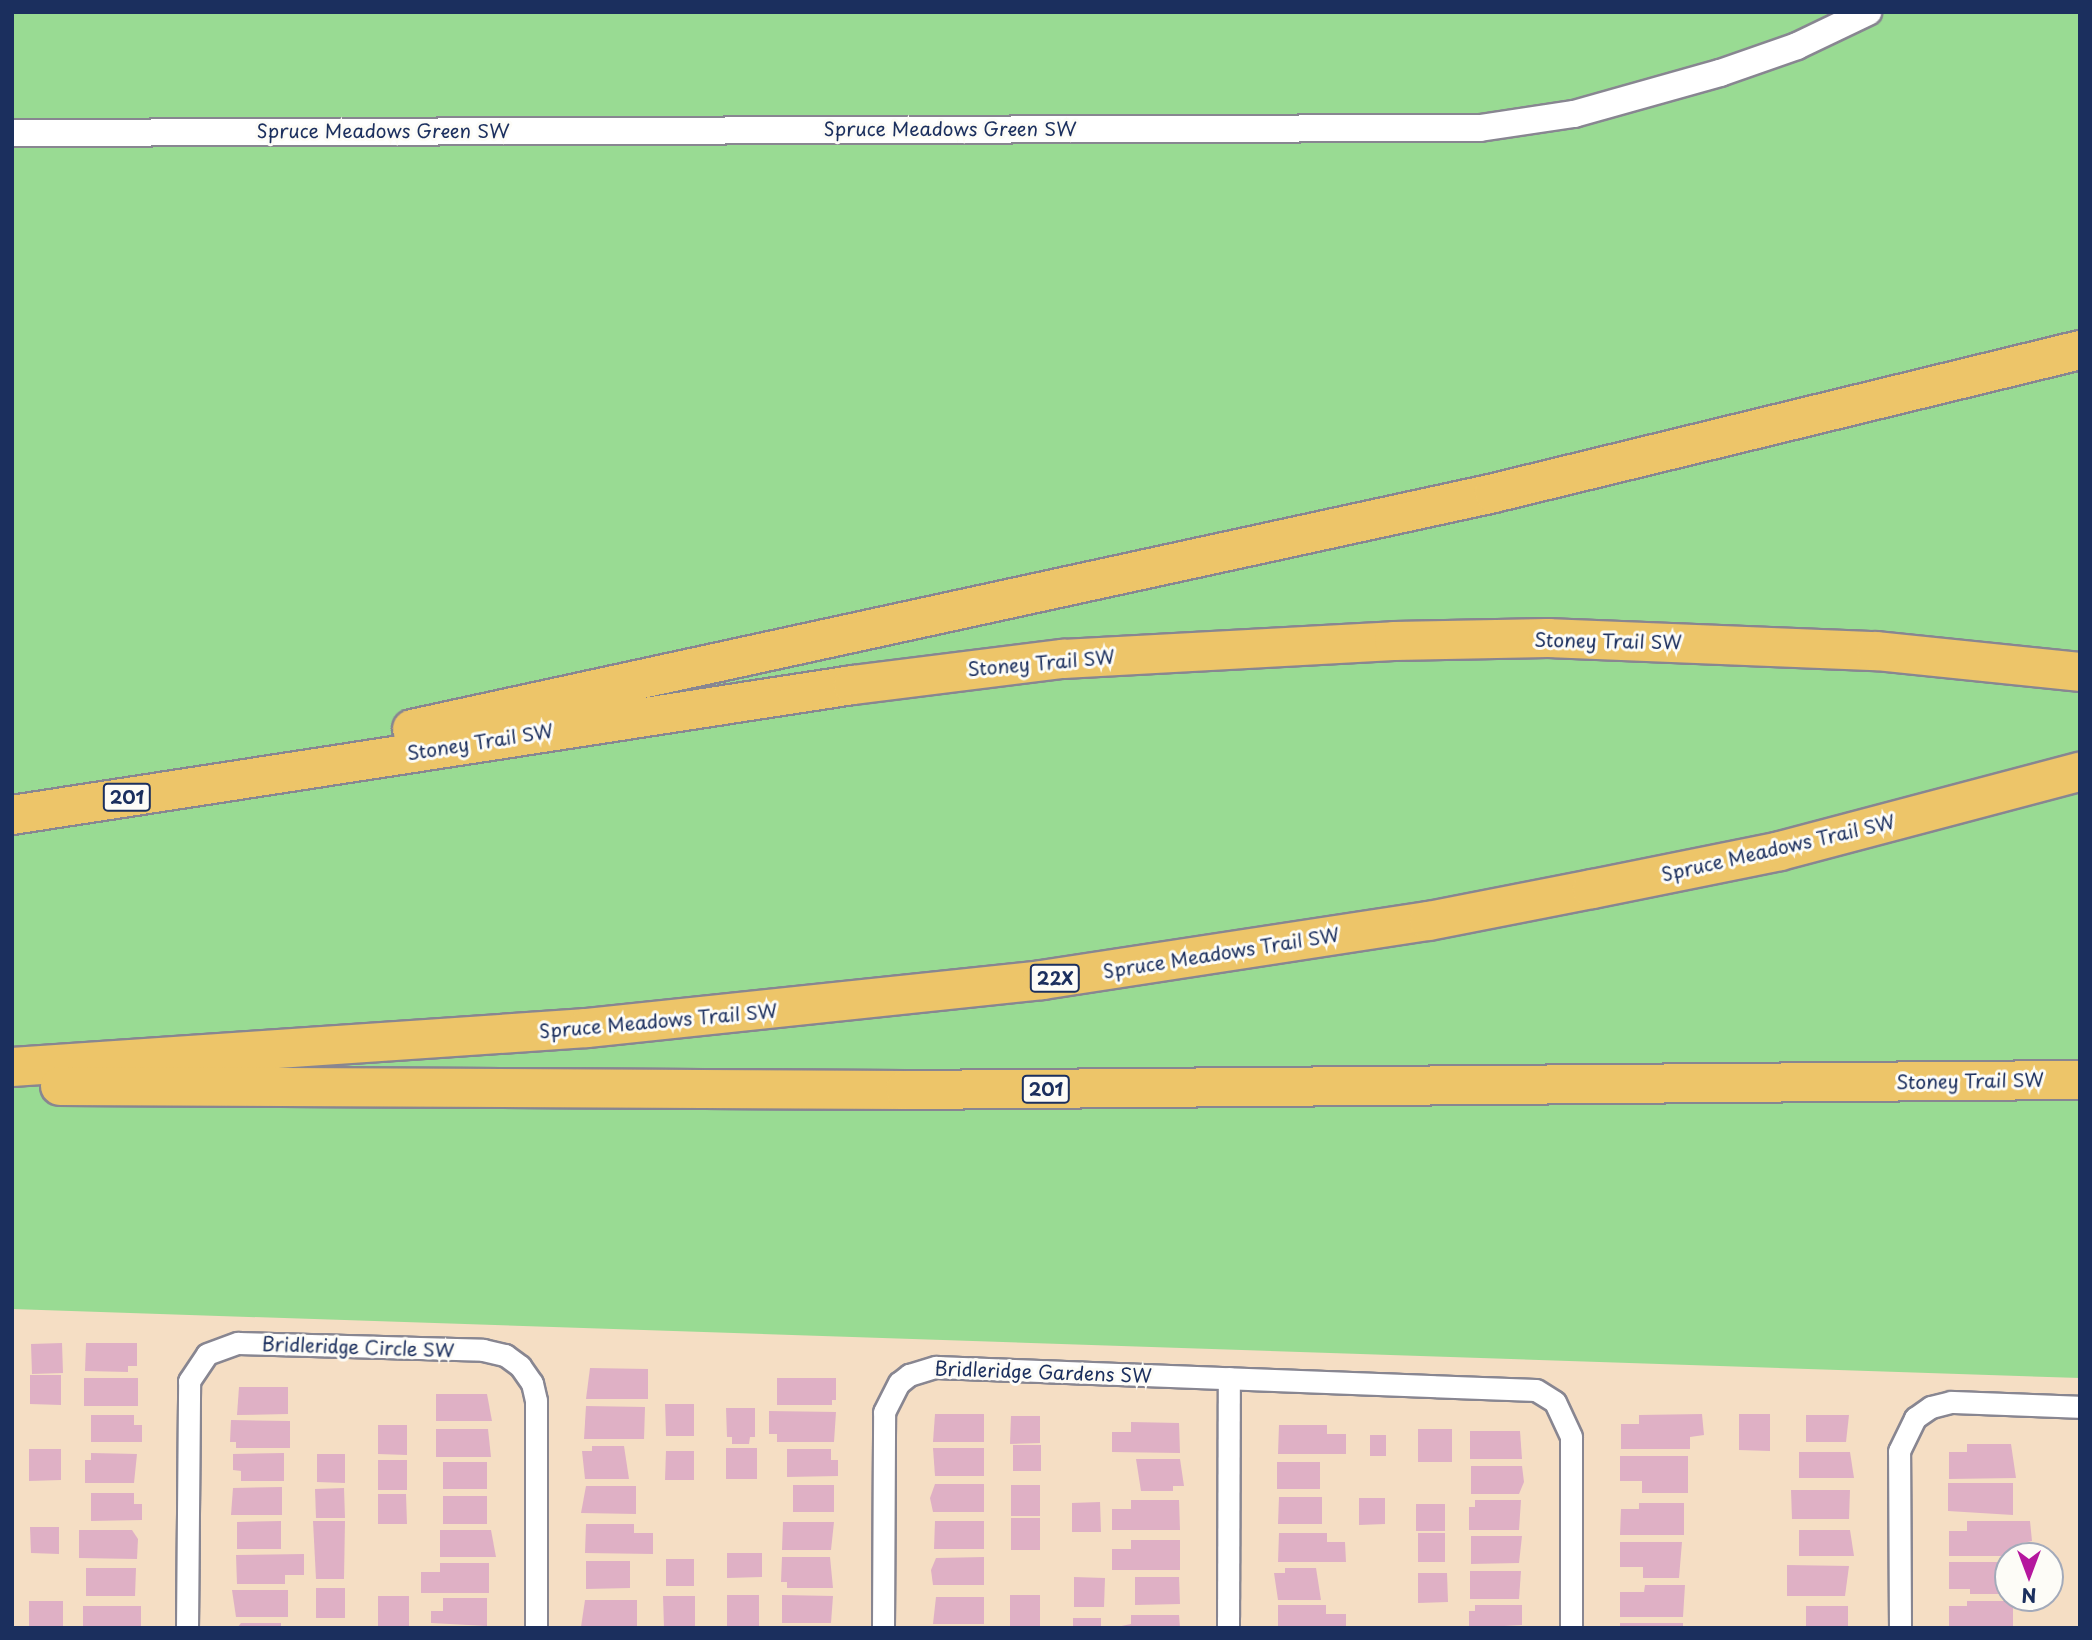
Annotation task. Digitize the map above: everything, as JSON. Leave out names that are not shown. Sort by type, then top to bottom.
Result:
[{"type":"highway","points":[[242,778],[373,739],[501,708],[982,608],[1481,496],[2080,350]]},
{"type":"highway","name":"Stoney Trail SW","points":[[12,815],[935,674],[1226,648],[1394,640],[1626,640],[1877,651],[2080,672]]},
{"type":"highway","name":"Spruce Meadows Trail SW","points":[[12,1067],[587,1028],[904,998],[1055,978],[1429,921],[1592,889],[1780,850],[2080,772]]},
{"type":"highway","name":"Stoney Trail SW","points":[[12,1085],[919,1090],[2080,1080]]},
{"type":"street","name":"Spruce Meadows Green SW","points":[[12,132],[1480,128],[1574,114],[1720,73],[1797,46],[1868,12]]},
{"type":"street","name":"Bridleridge Circle SW","points":[[187,1628],[189,1381],[207,1354],[238,1343],[483,1350],[505,1355],[526,1372],[536,1401],[536,1628]]},
{"type":"street","name":"Bridleridge Gardens SW","points":[[883,1628],[884,1412],[891,1391],[909,1375],[936,1367],[1523,1387],[1555,1402],[1571,1437],[1571,1628]]},
{"type":"street","points":[[1228,1628],[1229,1378]]},
{"type":"street","points":[[1899,1628],[1899,1451],[1915,1418],[1931,1407],[1951,1402],[2080,1407]]},
{"type":"green space","points":[[12,12],[2080,12],[2080,1378],[12,1309]]},
{"type":"building","points":[[62,1343],[63,1373],[32,1374],[31,1344]]},
{"type":"building","points":[[86,1343],[137,1343],[137,1366],[128,1366],[128,1372],[85,1371]]},
{"type":"building","points":[[590,1368],[648,1369],[648,1399],[586,1399]]},
{"type":"building","points":[[30,1375],[61,1375],[61,1405],[30,1404]]},
{"type":"building","points":[[84,1378],[138,1378],[138,1406],[84,1406]]},
{"type":"building","points":[[777,1378],[836,1378],[836,1400],[832,1400],[832,1405],[777,1405]]},
{"type":"building","points":[[239,1387],[288,1387],[288,1414],[237,1415]]},
{"type":"building","points":[[436,1394],[487,1394],[492,1421],[436,1421]]},
{"type":"building","points":[[665,1404],[694,1404],[694,1436],[666,1436]]},
{"type":"building","points":[[586,1406],[645,1407],[644,1439],[584,1439]]},
{"type":"building","points":[[726,1408],[755,1408],[755,1437],[750,1437],[749,1444],[732,1444],[732,1437],[727,1437]]},
{"type":"building","points":[[769,1411],[836,1412],[834,1442],[777,1442],[777,1434],[769,1434]]},
{"type":"building","points":[[935,1414],[984,1414],[984,1442],[933,1442]]},
{"type":"building","points":[[1702,1414],[1704,1435],[1690,1437],[1690,1449],[1621,1449],[1621,1424],[1639,1424],[1639,1415]]},
{"type":"building","points":[[1739,1414],[1770,1414],[1770,1451],[1739,1450]]},
{"type":"building","points":[[91,1415],[134,1415],[134,1425],[142,1425],[142,1442],[91,1442]]},
{"type":"building","points":[[1806,1415],[1849,1415],[1846,1442],[1806,1442]]},
{"type":"building","points":[[1011,1416],[1040,1416],[1040,1443],[1010,1444]]},
{"type":"building","points":[[231,1420],[290,1421],[290,1448],[236,1448],[236,1442],[230,1442]]},
{"type":"building","points":[[1131,1422],[1179,1423],[1180,1453],[1112,1452],[1112,1432],[1131,1432]]},
{"type":"building","points":[[378,1425],[407,1425],[407,1455],[378,1454]]},
{"type":"building","points":[[1279,1425],[1327,1425],[1327,1434],[1346,1434],[1346,1454],[1278,1454]]},
{"type":"building","points":[[436,1429],[488,1429],[491,1457],[436,1457]]},
{"type":"building","points":[[1418,1429],[1452,1429],[1452,1462],[1418,1462]]},
{"type":"building","points":[[1470,1431],[1520,1431],[1522,1459],[1470,1459]]},
{"type":"building","points":[[1370,1435],[1386,1435],[1386,1456],[1370,1456]]},
{"type":"building","points":[[1967,1444],[2011,1444],[2016,1478],[1949,1479],[1949,1452],[1967,1452]]},
{"type":"building","points":[[1013,1445],[1041,1445],[1041,1471],[1013,1471]]},
{"type":"building","points":[[592,1446],[624,1446],[629,1479],[585,1479],[582,1451],[592,1451]]},
{"type":"building","points":[[726,1448],[757,1448],[757,1479],[726,1479]]},
{"type":"building","points":[[933,1448],[984,1448],[984,1476],[935,1476]]},
{"type":"building","points":[[29,1449],[61,1449],[61,1480],[29,1481]]},
{"type":"building","points":[[787,1449],[831,1449],[831,1460],[838,1460],[838,1476],[787,1477]]},
{"type":"building","points":[[666,1451],[694,1451],[694,1480],[665,1480]]},
{"type":"building","points":[[1799,1452],[1850,1452],[1854,1478],[1799,1478]]},
{"type":"building","points":[[91,1453],[137,1454],[134,1483],[85,1483],[85,1460],[91,1460]]},
{"type":"building","points":[[284,1453],[284,1481],[241,1481],[241,1471],[233,1470],[233,1454]]},
{"type":"building","points":[[317,1454],[345,1454],[345,1483],[317,1482]]},
{"type":"building","points":[[1620,1456],[1688,1456],[1688,1493],[1642,1493],[1642,1481],[1620,1481]]},
{"type":"building","points":[[1136,1459],[1180,1459],[1184,1486],[1173,1486],[1173,1491],[1141,1491]]},
{"type":"building","points":[[378,1460],[407,1460],[407,1490],[378,1490]]},
{"type":"building","points":[[443,1462],[487,1462],[487,1489],[443,1489]]},
{"type":"building","points":[[1277,1462],[1320,1462],[1320,1489],[1277,1489]]},
{"type":"building","points":[[1471,1466],[1522,1466],[1524,1482],[1519,1494],[1471,1494]]},
{"type":"building","points":[[1948,1483],[2013,1483],[2013,1515],[1948,1511]]},
{"type":"building","points":[[935,1484],[984,1484],[984,1512],[933,1512],[930,1498]]},
{"type":"building","points":[[793,1485],[834,1485],[834,1512],[793,1512]]},
{"type":"building","points":[[1011,1485],[1040,1485],[1040,1516],[1011,1516]]},
{"type":"building","points":[[586,1486],[636,1486],[636,1514],[581,1513]]},
{"type":"building","points":[[282,1487],[282,1515],[231,1515],[233,1488]]},
{"type":"building","points":[[344,1488],[345,1518],[316,1518],[315,1489]]},
{"type":"building","points":[[1791,1490],[1850,1490],[1849,1519],[1792,1519]]},
{"type":"building","points":[[91,1493],[134,1493],[134,1504],[142,1504],[142,1520],[91,1521]]},
{"type":"building","points":[[378,1494],[406,1494],[407,1524],[378,1524]]},
{"type":"building","points":[[443,1496],[487,1496],[487,1524],[443,1524]]},
{"type":"building","points":[[1279,1497],[1322,1497],[1322,1524],[1278,1524]]},
{"type":"building","points":[[1359,1498],[1385,1498],[1385,1524],[1359,1525]]},
{"type":"building","points":[[1131,1500],[1179,1500],[1180,1530],[1112,1530],[1112,1509],[1131,1509]]},
{"type":"building","points":[[1475,1500],[1521,1500],[1519,1530],[1469,1530],[1469,1507],[1475,1507]]},
{"type":"building","points":[[1100,1502],[1101,1532],[1072,1532],[1072,1503]]},
{"type":"building","points":[[1639,1503],[1684,1503],[1684,1535],[1620,1535],[1621,1509],[1639,1509]]},
{"type":"building","points":[[1416,1504],[1445,1504],[1445,1531],[1416,1531]]},
{"type":"building","points":[[1011,1518],[1040,1518],[1040,1550],[1011,1550]]},
{"type":"building","points":[[281,1521],[281,1549],[237,1549],[237,1522]]},
{"type":"building","points":[[313,1521],[345,1521],[344,1579],[316,1579]]},
{"type":"building","points":[[935,1521],[984,1521],[984,1549],[934,1549]]},
{"type":"building","points":[[1967,1521],[2030,1521],[2032,1541],[1994,1542],[1994,1556],[1949,1556],[1949,1531],[1967,1531]]},
{"type":"building","points":[[783,1522],[834,1522],[831,1550],[782,1550]]},
{"type":"building","points":[[586,1524],[634,1524],[634,1533],[653,1533],[653,1554],[585,1553]]},
{"type":"building","points":[[30,1527],[59,1527],[59,1554],[31,1553]]},
{"type":"building","points":[[79,1530],[132,1530],[138,1539],[137,1559],[79,1558]]},
{"type":"building","points":[[440,1530],[491,1530],[496,1557],[440,1557]]},
{"type":"building","points":[[1799,1530],[1850,1530],[1854,1556],[1799,1556]]},
{"type":"building","points":[[1279,1533],[1327,1533],[1327,1542],[1345,1542],[1346,1562],[1278,1562]]},
{"type":"building","points":[[1418,1533],[1445,1533],[1445,1562],[1418,1562]]},
{"type":"building","points":[[1471,1536],[1522,1536],[1519,1563],[1471,1564]]},
{"type":"building","points":[[1131,1540],[1180,1540],[1180,1570],[1112,1570],[1112,1549],[1131,1549]]},
{"type":"building","points":[[1620,1542],[1682,1542],[1679,1578],[1643,1578],[1643,1567],[1620,1567]]},
{"type":"building","points":[[727,1553],[762,1553],[762,1577],[727,1578]]},
{"type":"building","points":[[304,1554],[304,1575],[285,1575],[285,1584],[237,1584],[236,1555]]},
{"type":"building","points":[[782,1557],[830,1557],[833,1588],[787,1588],[787,1582],[781,1582]]},
{"type":"building","points":[[984,1557],[984,1585],[933,1585],[931,1570],[936,1558]]},
{"type":"building","points":[[666,1559],[694,1559],[694,1586],[666,1586]]},
{"type":"building","points":[[586,1561],[630,1561],[630,1588],[586,1589]]},
{"type":"building","points":[[1949,1562],[1994,1562],[1994,1594],[1970,1594],[1970,1589],[1949,1589]]},
{"type":"building","points":[[440,1563],[489,1563],[489,1593],[421,1593],[421,1572],[440,1572]]},
{"type":"building","points":[[1787,1565],[1849,1566],[1845,1596],[1787,1596]]},
{"type":"building","points":[[86,1568],[136,1568],[135,1596],[86,1596]]},
{"type":"building","points":[[1285,1568],[1316,1568],[1321,1600],[1278,1600],[1274,1573],[1285,1573]]},
{"type":"building","points":[[1470,1571],[1521,1571],[1519,1599],[1470,1599]]},
{"type":"building","points":[[1418,1573],[1447,1573],[1448,1602],[1418,1603]]},
{"type":"building","points":[[1074,1577],[1105,1578],[1104,1607],[1074,1607]]},
{"type":"building","points":[[1135,1577],[1179,1577],[1180,1604],[1135,1605]]},
{"type":"building","points":[[1645,1585],[1685,1585],[1683,1617],[1620,1617],[1620,1592],[1644,1592]]},
{"type":"building","points":[[316,1588],[345,1588],[345,1618],[316,1618]]},
{"type":"building","points":[[232,1590],[288,1590],[288,1617],[236,1617]]},
{"type":"building","points":[[727,1595],[759,1595],[759,1628],[727,1628]]},
{"type":"building","points":[[782,1595],[833,1596],[831,1623],[782,1623]]},
{"type":"building","points":[[1010,1595],[1040,1595],[1040,1628],[1010,1627]]},
{"type":"building","points":[[378,1596],[409,1596],[409,1628],[378,1628]]},
{"type":"building","points":[[663,1596],[695,1596],[695,1628],[664,1628]]},
{"type":"building","points":[[936,1597],[984,1597],[984,1624],[933,1624]]},
{"type":"building","points":[[443,1598],[487,1598],[487,1626],[431,1623],[431,1611],[443,1611]]},
{"type":"building","points":[[585,1600],[637,1600],[637,1627],[581,1627]]},
{"type":"building","points":[[29,1601],[63,1601],[63,1628],[29,1628]]},
{"type":"building","points":[[1967,1601],[1994,1601],[1994,1612],[2013,1612],[2013,1628],[1949,1628],[1949,1606],[1967,1606]]},
{"type":"building","points":[[1278,1605],[1326,1605],[1326,1614],[1346,1614],[1346,1628],[1278,1628]]},
{"type":"building","points":[[1475,1605],[1522,1605],[1522,1625],[1469,1628],[1469,1611],[1475,1611]]},
{"type":"building","points":[[83,1606],[141,1606],[141,1627],[83,1628]]},
{"type":"building","points":[[1806,1606],[1848,1606],[1848,1628],[1806,1628]]},
{"type":"building","points":[[1131,1615],[1179,1615],[1180,1628],[1112,1628],[1131,1624]]},
{"type":"building","points":[[1073,1618],[1101,1618],[1101,1628],[1073,1628]]},
{"type":"building","points":[[241,1623],[281,1623],[281,1628],[237,1628]]},
{"type":"building","points":[[1620,1623],[1683,1623],[1683,1628],[1620,1628]]}]
